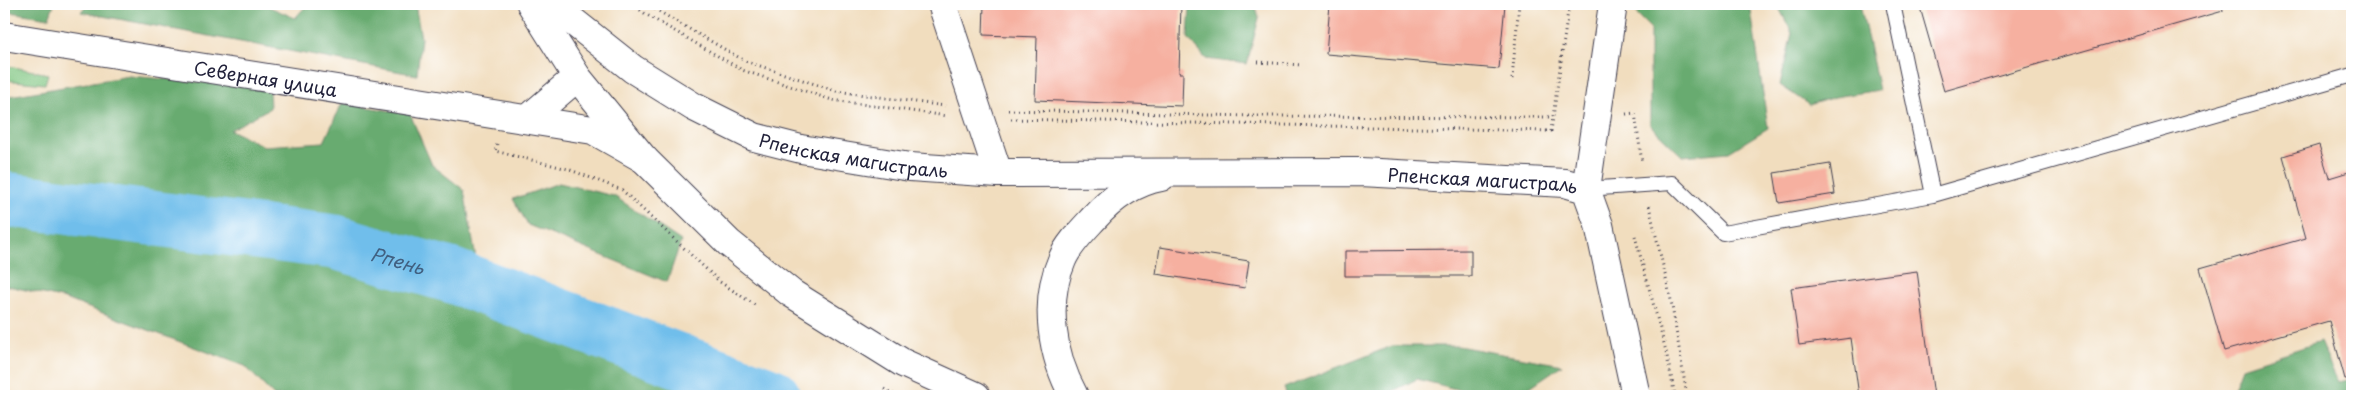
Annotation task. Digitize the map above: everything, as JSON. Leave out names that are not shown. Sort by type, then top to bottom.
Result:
[{"type":"main road","points":[[531,4],[577,77],[644,159],[729,243],[791,293],[903,364],[976,396]]},
{"type":"main road","name":"Рпенская магистраль","points":[[551,4],[633,68],[694,107],[754,137],[801,149],[910,167],[998,173],[1361,172],[1566,183],[1586,189],[1599,225],[1636,396]]},
{"type":"main road","points":[[942,4],[998,173]]},
{"type":"main road","points":[[1586,189],[1613,4]]},
{"type":"main road","name":"Северная улица","points":[[4,36],[500,117],[528,119],[593,130],[644,159]]},
{"type":"main road","points":[[528,119],[577,77]]},
{"type":"main road","name":"Рпенская магистраль","points":[[1074,396],[1053,336],[1051,296],[1062,259],[1109,200],[1145,180],[1197,171]]},
{"type":"lane","points":[[1893,4],[1933,194]]},
{"type":"lane","points":[[1586,189],[1672,183],[1723,233],[1933,194],[2352,75]]},
{"type":"path","points":[[632,4],[647,15],[742,70],[832,100],[923,114],[1552,117]]},
{"type":"path","points":[[646,4],[745,61],[836,91],[979,114],[1551,131],[1569,4]]},
{"type":"path","points":[[1512,79],[1519,4]]},
{"type":"path","points":[[1258,62],[1301,66]]},
{"type":"path","points":[[1620,114],[1635,113],[1643,170]]},
{"type":"path","points":[[498,140],[495,151],[568,169],[622,190],[720,282],[761,309]]},
{"type":"path","points":[[1648,198],[1671,300],[1688,396]]},
{"type":"path","points":[[1635,236],[1666,351],[1675,396]]},
{"type":"path","points":[[876,383],[897,396]]},
{"type":"green space","points":[[4,4],[54,4],[49,18],[4,11]]},
{"type":"green space","points":[[87,4],[263,4],[295,18],[308,4],[415,4],[421,38],[417,75],[81,12]]},
{"type":"green space","points":[[1190,4],[1255,4],[1259,18],[1247,64],[1206,59],[1188,38]]},
{"type":"green space","points":[[1638,4],[1750,4],[1768,128],[1729,152],[1682,156],[1650,125],[1650,28],[1637,15]]},
{"type":"green space","points":[[1777,4],[1860,4],[1879,90],[1835,97],[1809,105],[1780,85],[1792,33]]},
{"type":"green space","points":[[4,65],[48,74],[45,84],[4,80]]},
{"type":"green space","points":[[129,76],[269,88],[270,108],[230,130],[264,146],[324,142],[342,103],[410,114],[432,165],[464,190],[484,304],[607,341],[732,396],[274,396],[245,366],[65,299],[4,285],[4,97]]},
{"type":"green space","points":[[559,183],[614,196],[681,241],[667,282],[528,225],[513,199]]},
{"type":"green space","points":[[2320,342],[2338,382],[2352,379],[2352,396],[2231,396],[2242,367]]},
{"type":"green space","points":[[1392,346],[1458,346],[1562,365],[1517,396],[1483,396],[1417,379],[1383,396],[1287,396],[1284,388]]},
{"type":"building","points":[[984,4],[1181,4],[1179,73],[1183,73],[1182,106],[1035,100],[1037,37],[983,35]]},
{"type":"building","points":[[1330,4],[1505,4],[1499,69],[1326,54]]},
{"type":"building","points":[[1919,4],[2222,4],[2223,11],[1944,91]]},
{"type":"building","points":[[2319,145],[2329,178],[2352,171],[2352,378],[2345,379],[2329,321],[2224,351],[2200,268],[2306,238],[2283,156]]},
{"type":"building","points":[[1830,164],[1835,194],[1779,203],[1774,173]]},
{"type":"building","points":[[1160,247],[1249,261],[1245,288],[1156,274]]},
{"type":"building","points":[[1471,250],[1471,276],[1345,276],[1345,251]]},
{"type":"building","points":[[1917,271],[1934,396],[1859,396],[1851,338],[1799,345],[1791,288]]},
{"type":"waterway","name":"Рпень","points":[[4,199],[335,242],[453,276],[773,396]]}]
